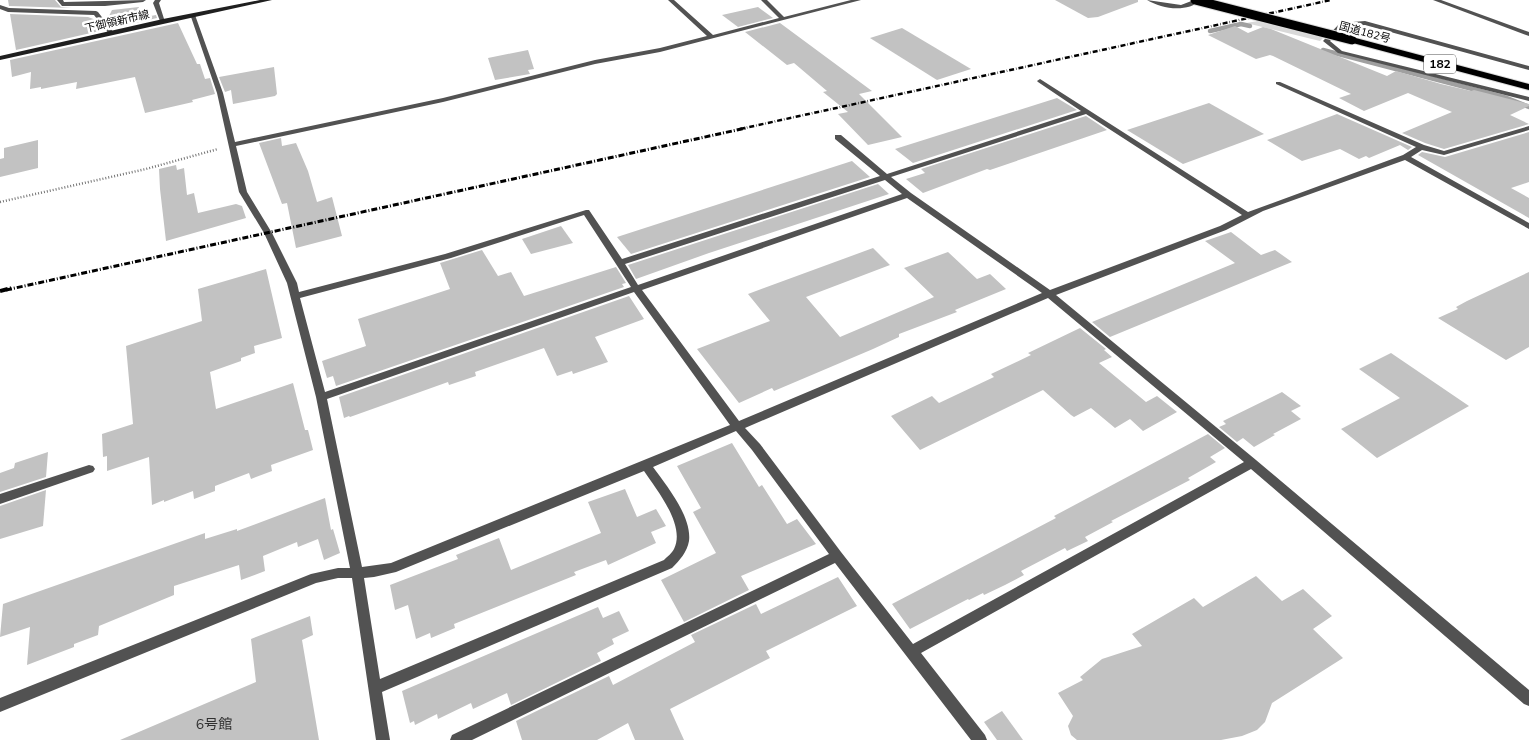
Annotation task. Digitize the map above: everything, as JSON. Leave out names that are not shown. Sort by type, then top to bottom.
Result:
[{"type":"highway","name":"国道182号","points":[[1196,0],[1529,80]]},
{"type":"highway","name":"国道182号","points":[[1224,0],[1529,87]]},
{"type":"main road","name":"下御領新市線","points":[[0,58],[163,21],[269,0]]},
{"type":"street","points":[[60,0],[62,4],[105,4],[143,0]]},
{"type":"street","points":[[158,0],[156,3],[163,21]]},
{"type":"street","points":[[670,0],[712,37]]},
{"type":"street","points":[[764,0],[783,19]]},
{"type":"street","points":[[232,145],[443,100],[595,62],[660,50],[858,0]]},
{"type":"street","points":[[1150,0],[1181,7],[1194,3],[1196,0]]},
{"type":"street","points":[[1436,0],[1529,34]]},
{"type":"street","points":[[0,7],[8,10],[96,13],[111,33]]},
{"type":"street","points":[[192,15],[220,93],[243,192],[268,233],[292,283],[321,397],[357,573],[383,740]]},
{"type":"street","points":[[1529,68],[1365,23],[1342,24],[1326,41],[1340,52],[1529,99]]},
{"type":"street","points":[[1040,81],[1248,215]]},
{"type":"street","points":[[1278,83],[1421,147],[1444,152],[1529,128]]},
{"type":"street","points":[[620,263],[1087,111]]},
{"type":"street","points":[[838,137],[887,176],[908,196],[1049,294],[1252,462],[1529,699]]},
{"type":"street","points":[[0,705],[315,578],[338,574],[374,572],[392,568],[646,465],[1049,294],[1223,228],[1248,215],[1406,156],[1421,147]]},
{"type":"street","points":[[1406,156],[1529,226]]},
{"type":"street","points":[[321,397],[908,196]]},
{"type":"street","points":[[295,296],[448,256],[586,212],[636,288],[737,426],[756,447],[837,556],[980,740]]},
{"type":"street","points":[[911,652],[1252,462]]},
{"type":"street","points":[[375,688],[668,564],[680,552],[684,536],[682,522],[646,465]]},
{"type":"street","points":[[0,499],[89,469]]},
{"type":"street","points":[[457,740],[837,556]]},
{"type":"path","points":[[0,202],[146,169],[232,145]]},
{"type":"shaded area","points":[[1282,17],[1329,32],[1320,41],[1246,23]]},
{"type":"building","points":[[8,0],[55,0],[61,7],[72,8],[9,6]]},
{"type":"building","points":[[1055,0],[1138,0],[1138,2],[1098,17],[1088,18]]},
{"type":"building","points":[[139,7],[134,19],[156,15],[157,18],[113,28],[107,20],[112,10]]},
{"type":"building","points":[[758,7],[773,18],[738,27],[722,15]]},
{"type":"building","points":[[10,14],[88,17],[96,20],[104,30],[16,50]]},
{"type":"building","points":[[178,23],[197,64],[200,64],[205,79],[210,78],[215,94],[192,100],[193,102],[145,113],[135,77],[76,89],[77,82],[41,89],[41,87],[30,89],[31,72],[12,77],[10,60]]},
{"type":"building","points":[[780,23],[872,91],[859,94],[902,137],[868,145],[838,114],[848,112],[823,92],[827,91],[794,63],[787,65],[745,32]]},
{"type":"building","points":[[1235,26],[1248,33],[1263,27],[1271,29],[1387,76],[1396,71],[1441,84],[1529,104],[1529,106],[1510,115],[1529,124],[1444,149],[1425,143],[1402,133],[1452,112],[1408,93],[1364,111],[1339,98],[1351,94],[1273,56],[1270,55],[1256,59],[1208,35]]},
{"type":"building","points":[[902,28],[971,69],[937,80],[870,38]]},
{"type":"building","points":[[528,50],[534,69],[528,70],[530,74],[495,80],[488,58]]},
{"type":"building","points":[[274,67],[277,94],[275,96],[233,104],[231,90],[225,92],[219,77]]},
{"type":"building","points":[[1057,98],[1077,110],[913,163],[895,149]]},
{"type":"building","points":[[1209,103],[1264,134],[1183,164],[1127,130]]},
{"type":"building","points":[[1337,114],[1412,147],[1408,150],[1400,145],[1369,158],[1366,156],[1359,159],[1340,149],[1302,161],[1267,140]]},
{"type":"building","points":[[1086,116],[1107,130],[990,170],[987,169],[923,193],[906,179],[925,173],[921,169]]},
{"type":"building","points":[[1529,132],[1529,182],[1511,188],[1529,198],[1529,218],[1418,155],[1422,152],[1445,157]]},
{"type":"building","points":[[281,138],[282,146],[296,143],[308,171],[317,202],[332,197],[342,236],[296,248],[287,203],[282,204],[259,143]]},
{"type":"building","points":[[38,140],[38,168],[0,177],[0,159],[4,158],[4,148]]},
{"type":"building","points":[[852,161],[870,177],[631,254],[617,237]]},
{"type":"building","points":[[176,165],[177,170],[184,168],[187,195],[194,193],[198,213],[236,204],[242,206],[246,218],[166,241],[159,169]]},
{"type":"building","points":[[878,184],[889,194],[636,279],[628,265]]},
{"type":"building","points":[[561,226],[573,243],[531,254],[522,239]]},
{"type":"building","points":[[1231,232],[1261,255],[1275,250],[1292,262],[1110,337],[1092,322],[1235,263],[1205,241]]},
{"type":"building","points":[[873,248],[890,265],[806,297],[840,337],[934,297],[904,268],[948,252],[977,279],[990,274],[1006,289],[955,310],[957,312],[899,334],[899,337],[873,349],[774,391],[772,388],[739,403],[697,349],[770,321],[748,294]]},
{"type":"building","points":[[482,250],[498,276],[511,272],[524,296],[616,267],[626,283],[622,284],[624,287],[336,386],[333,376],[327,378],[322,361],[366,346],[358,319],[450,289],[440,263]]},
{"type":"building","points":[[266,269],[282,338],[254,346],[255,353],[241,358],[241,361],[210,372],[216,409],[293,383],[305,430],[308,430],[313,450],[271,465],[272,471],[251,479],[249,473],[215,486],[215,491],[194,499],[193,491],[152,505],[149,457],[107,471],[107,456],[103,457],[102,434],[133,424],[126,346],[202,321],[198,289]]},
{"type":"building","points":[[1529,272],[1529,347],[1506,360],[1438,318],[1458,309],[1456,307],[1467,301]]},
{"type":"building","points":[[629,296],[644,319],[595,337],[608,362],[573,374],[572,371],[557,376],[544,348],[475,372],[476,376],[449,385],[448,382],[344,418],[339,397]]},
{"type":"building","points":[[1080,328],[1106,349],[1104,350],[1112,357],[1099,363],[1146,402],[1157,396],[1177,412],[1143,431],[1130,419],[1115,428],[1091,408],[1074,417],[1043,390],[920,450],[891,416],[932,396],[939,403],[994,377],[991,374],[1031,355],[1028,353]]},
{"type":"building","points":[[1391,353],[1469,406],[1377,458],[1341,429],[1400,398],[1359,369]]},
{"type":"building","points":[[1282,392],[1301,406],[1291,411],[1301,419],[1254,447],[1243,438],[1237,442],[1219,427],[1226,424],[1223,421]]},
{"type":"building","points":[[1208,434],[1225,448],[1210,457],[1216,462],[1188,478],[1190,480],[1111,521],[1113,522],[1085,537],[1088,541],[1067,551],[1065,548],[1021,571],[1024,575],[1005,585],[984,595],[983,593],[968,599],[910,629],[892,604],[1056,518],[1054,516]]},
{"type":"building","points":[[732,443],[759,487],[762,485],[787,524],[797,519],[816,544],[741,576],[749,590],[684,622],[661,580],[716,553],[693,512],[701,508],[677,466]]},
{"type":"building","points":[[48,452],[46,477],[0,492],[0,473],[14,468],[15,463]]},
{"type":"building","points":[[625,489],[637,517],[656,509],[666,526],[651,532],[656,543],[608,565],[606,560],[574,572],[576,575],[454,624],[455,628],[431,638],[430,633],[416,639],[408,605],[395,610],[390,585],[458,559],[456,555],[499,538],[511,570],[601,533],[588,502]]},
{"type":"building","points":[[46,490],[43,526],[0,539],[0,506]]},
{"type":"building","points":[[325,498],[331,530],[333,529],[340,553],[324,560],[318,539],[298,547],[297,542],[263,556],[265,571],[241,580],[239,565],[174,586],[174,595],[99,626],[98,635],[74,644],[74,647],[27,665],[30,627],[0,637],[3,604],[205,533],[205,539],[237,529],[237,531]]},
{"type":"building","points":[[1256,576],[1282,601],[1303,589],[1332,616],[1313,629],[1343,658],[1272,703],[1265,722],[1257,730],[1242,736],[1221,740],[1077,740],[1071,735],[1068,726],[1073,716],[1058,693],[1083,680],[1080,677],[1102,659],[1142,646],[1132,634],[1194,598],[1203,607]]},
{"type":"building","points":[[838,577],[857,606],[766,651],[770,658],[670,709],[684,740],[635,740],[628,723],[597,740],[522,740],[516,721],[609,676],[613,685],[695,642],[691,635],[756,604],[761,614]]},
{"type":"building","points":[[598,607],[603,618],[619,611],[629,631],[612,639],[614,644],[597,653],[601,661],[511,705],[507,693],[473,709],[471,703],[438,719],[437,714],[415,725],[414,721],[410,723],[402,691]]},
{"type":"building","points":[[310,616],[313,635],[302,640],[319,740],[120,740],[256,682],[251,639]]},
{"type":"building","points":[[1002,711],[1023,740],[997,740],[984,722]]},
{"type":"waterway","points":[[1210,31],[1241,24],[1250,26]]},
{"type":"waterway","points":[[1323,50],[1507,98],[1529,107]]},
{"type":"railway","points":[[740,129],[1331,0]]},
{"type":"railway","points":[[6,290],[746,128]]},
{"type":"railway","points":[[0,291],[12,288]]}]
